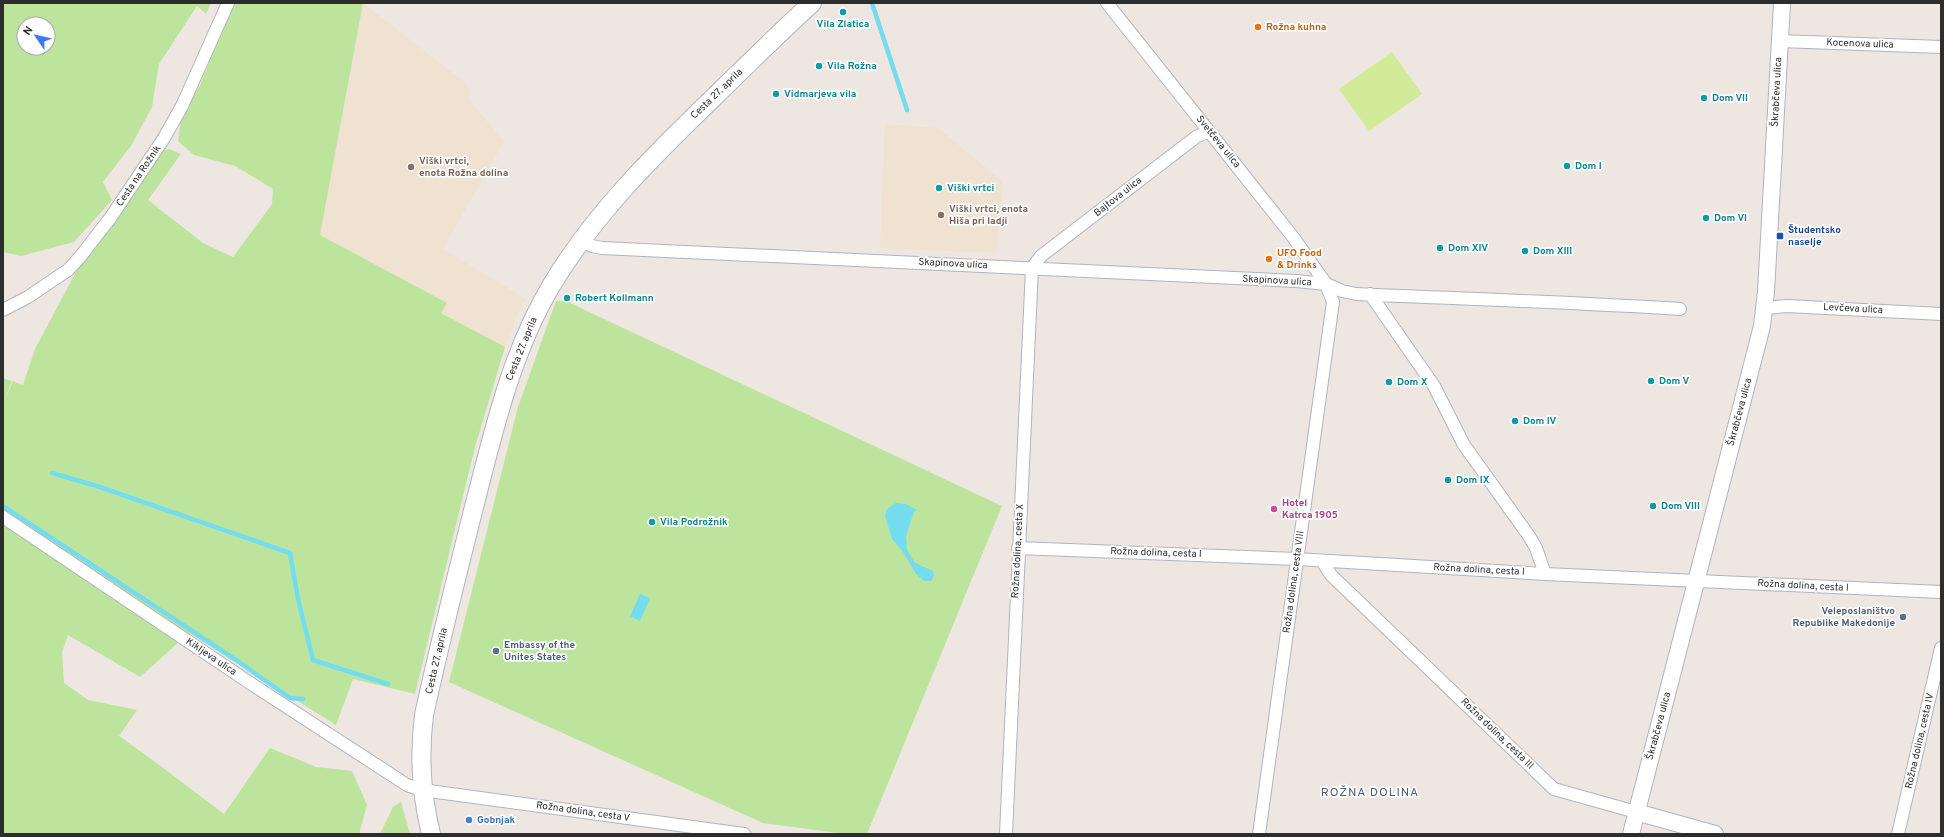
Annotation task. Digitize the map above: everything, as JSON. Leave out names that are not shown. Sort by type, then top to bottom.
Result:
[{"type":"main road","name":"Cesta 27. aprila","points":[[430,834],[424,810],[422,790],[421,742],[426,708],[459,568],[500,410],[517,358],[536,314],[558,275],[582,240],[623,189],[659,151],[808,4]]},
{"type":"street","name":"Cesta na Rožnik","points":[[3,310],[28,297],[68,270],[111,217],[164,138],[182,106],[228,3]]},
{"type":"street","name":"Svetčeva ulica","points":[[1107,3],[1293,237],[1326,284]]},
{"type":"street","name":"Škrabčeva ulica","points":[[1631,834],[1757,350],[1765,308],[1782,3]]},
{"type":"street","name":"Kocenova ulica","points":[[1780,41],[1941,47]]},
{"type":"street","name":"Bajtova ulica","points":[[1032,268],[1048,251],[1196,137],[1209,131]]},
{"type":"street","name":"Skapinova ulica","points":[[582,240],[592,246],[602,248],[1032,268],[1326,284]]},
{"type":"street","name":"Rožna dolina, cesta X","points":[[1006,834],[1032,268]]},
{"type":"street","points":[[1326,284],[1346,292],[1370,294],[1680,309]]},
{"type":"street","name":"Rožna dolina, cesta VIII","points":[[1259,834],[1333,302],[1326,284]]},
{"type":"street","points":[[1370,294],[1434,386],[1464,445],[1529,536],[1536,548],[1545,574]]},
{"type":"street","name":"Levčeva ulica","points":[[1765,308],[1787,306],[1941,314]]},
{"type":"street","name":"Kikljeva ulica","points":[[3,517],[253,685],[407,785],[422,790]]},
{"type":"street","name":"Rožna dolina, cesta I","points":[[1018,548],[1297,559],[1545,574],[1941,592]]},
{"type":"street","name":"Rožna dolina, cesta III","points":[[1322,561],[1331,575],[1554,789],[1715,834]]},
{"type":"street","name":"Rožna dolina, cesta IV","points":[[1898,834],[1941,648]]},
{"type":"street","name":"Rožna dolina, cesta V","points":[[422,790],[744,834]]},
{"type":"shaded area","name":"Viški vrtci, enota Rožna dolina","points":[[363,3],[467,84],[470,94],[468,99],[504,141],[443,249],[526,299],[516,317],[505,347],[441,313],[446,303],[320,235]]},
{"type":"shaded area","name":"Viški vrtci, enota Hiša pri ladji","points":[[885,124],[938,128],[1003,182],[996,253],[880,248]]},
{"type":"green space","points":[[3,3],[211,3],[206,14],[197,6],[159,64],[152,107],[131,146],[103,182],[112,200],[74,242],[21,256],[3,252]]},
{"type":"green space","points":[[233,3],[363,3],[320,235],[447,303],[441,313],[505,347],[475,447],[415,694],[353,679],[336,725],[189,633],[140,677],[68,635],[62,652],[64,683],[88,700],[137,710],[119,736],[224,814],[270,748],[316,767],[352,771],[367,805],[359,834],[3,834],[3,404],[13,381],[23,385],[35,349],[77,270],[135,194],[163,150],[169,149],[181,154],[148,200],[203,243],[233,257],[272,204],[273,189],[235,166],[194,155],[178,141],[181,119],[200,85]]},
{"type":"green space","points":[[1392,52],[1422,94],[1369,131],[1339,89]]},
{"type":"green space","points":[[556,301],[568,302],[1002,506],[867,834],[846,834],[763,823],[449,682],[518,407]]},
{"type":"green space","points":[[3,378],[12,381],[3,404]]},
{"type":"green space","points":[[401,802],[410,834],[380,834],[393,807]]},
{"type":"water","points":[[896,503],[906,504],[917,510],[914,512],[906,536],[907,550],[915,563],[933,571],[934,575],[931,581],[924,581],[916,574],[903,552],[892,539],[885,516],[887,509]]},
{"type":"water","points":[[640,594],[650,598],[640,621],[630,616]]},
{"type":"waterway","points":[[872,3],[907,110]]},
{"type":"waterway","points":[[52,473],[97,486],[290,553],[298,599],[313,660],[388,684]]},
{"type":"waterway","points":[[3,506],[236,660],[290,698],[303,699]]},
{"type":"place","name":"Vila Zlatica","points":[[843,12]]},
{"type":"place","name":"Rožna kuhna","points":[[1258,27]]},
{"type":"place","name":"Vila Rožna","points":[[819,66]]},
{"type":"place","name":"Vidmarjeva vila","points":[[776,94]]},
{"type":"place","name":"Dom VII","points":[[1704,98]]},
{"type":"place","name":"Dom I","points":[[1567,166]]},
{"type":"place","name":"Viški vrtci, enota Rožna dolina","points":[[411,167]]},
{"type":"place","name":"Viški vrtci","points":[[939,188]]},
{"type":"place","name":"Viški vrtci, enota Hiša pri ladji","points":[[941,215]]},
{"type":"place","name":"Dom VI","points":[[1706,218]]},
{"type":"place","name":"Študentsko naselje","points":[[1780,236]]},
{"type":"place","name":"Dom XIV","points":[[1440,248]]},
{"type":"place","name":"Dom XIII","points":[[1525,251]]},
{"type":"place","name":"UFO Food & Drinks","points":[[1269,259]]},
{"type":"place","name":"Robert Kollmann","points":[[567,298]]},
{"type":"place","name":"Dom V","points":[[1651,381]]},
{"type":"place","name":"Dom X","points":[[1389,382]]},
{"type":"place","name":"Dom IV","points":[[1515,421]]},
{"type":"place","name":"Dom IX","points":[[1448,480]]},
{"type":"place","name":"Dom VIII","points":[[1653,506]]},
{"type":"place","name":"Hotel Katrca 1905","points":[[1274,509]]},
{"type":"place","name":"Vila Podrožnik","points":[[652,522]]},
{"type":"place","name":"Veleposlaništvo Republike Makedonije","points":[[1903,617]]},
{"type":"place","name":"Embassy of the Unites States","points":[[496,651]]},
{"type":"place","name":"Gobnjak","points":[[469,820]]},
{"type":"district","name":"ROŽNA DOLINA","points":[[1370,793]]}]
